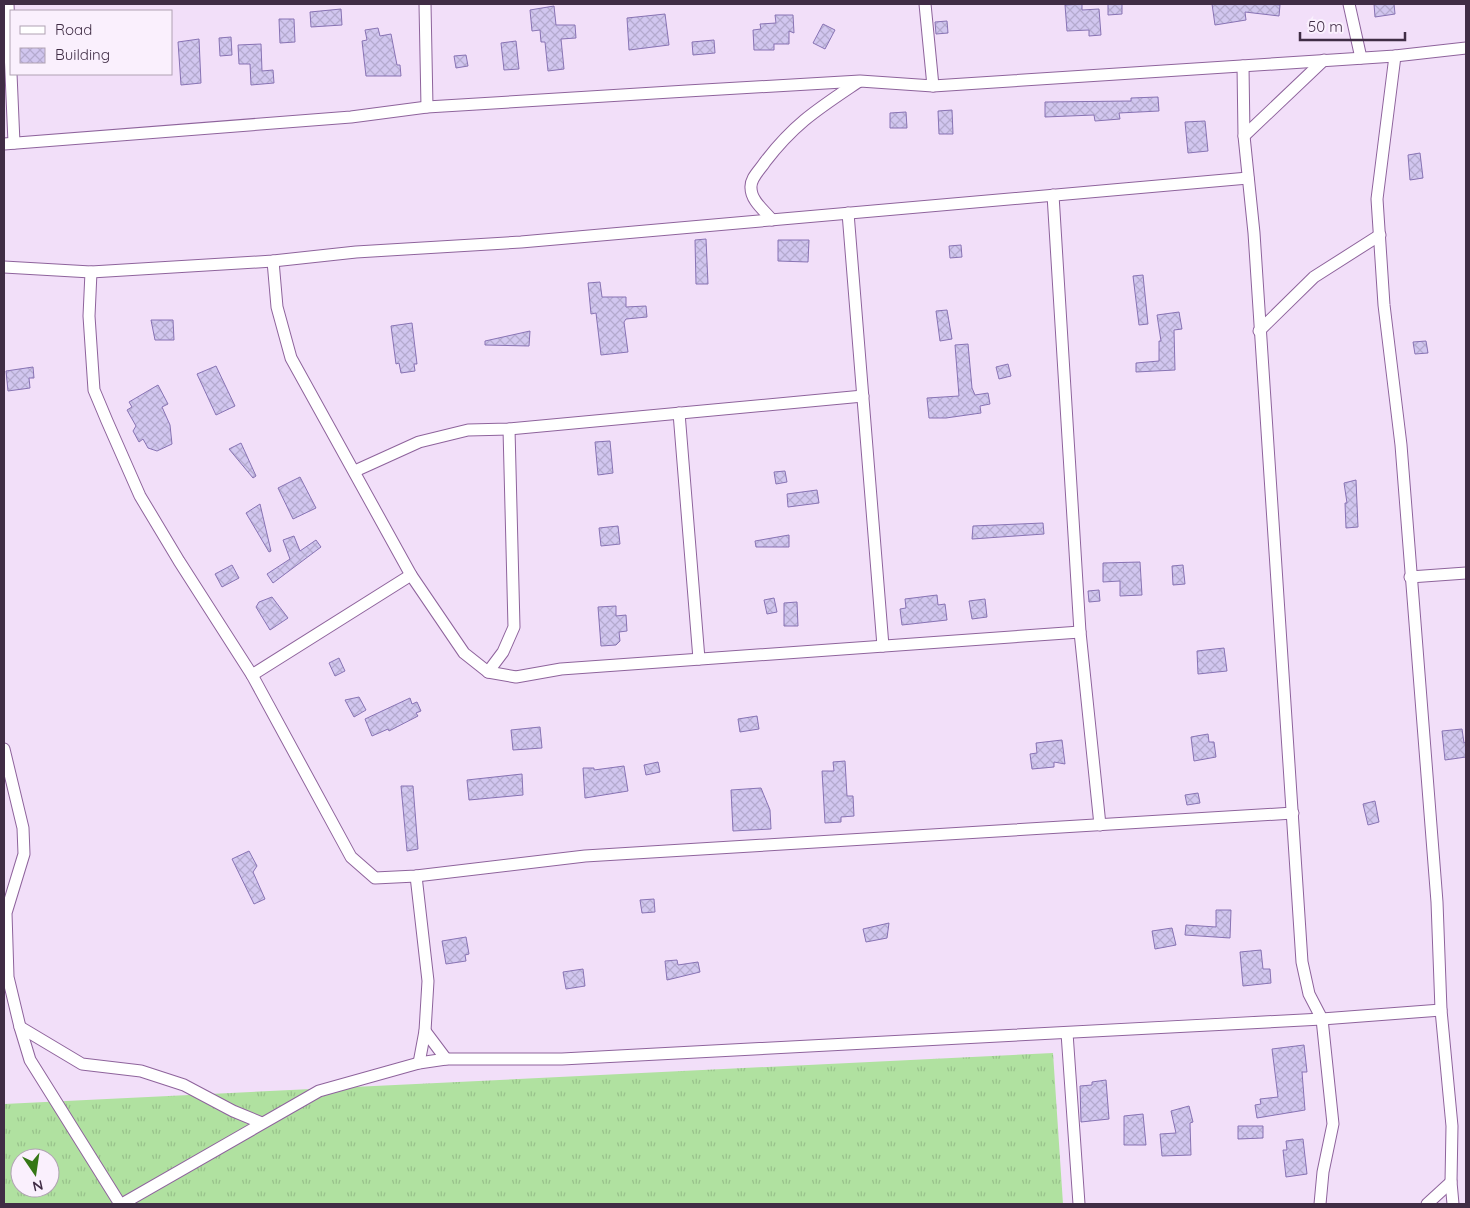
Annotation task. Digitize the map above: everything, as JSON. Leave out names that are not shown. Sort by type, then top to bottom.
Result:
[{"type":"street","points":[[8,4],[9,144],[342,118],[427,107],[860,81],[933,86],[1395,56],[1466,48]]},
{"type":"street","points":[[425,4],[427,107]]},
{"type":"street","points":[[925,4],[933,86]]},
{"type":"street","points":[[1349,4],[1361,58]]},
{"type":"street","points":[[1395,56],[1377,199],[1384,305],[1400,444],[1437,902],[1441,1010],[1452,1126],[1451,1182],[1453,1204]]},
{"type":"street","points":[[1244,136],[1324,60]]},
{"type":"street","points":[[1243,66],[1244,136],[1254,232],[1259,331],[1302,962],[1309,994],[1322,1019],[1333,1124],[1323,1172],[1320,1204]]},
{"type":"street","points":[[772,220],[754,200],[751,189],[753,178],[783,138],[802,119],[860,81]]},
{"type":"street","points":[[4,267],[91,272],[273,261],[356,252],[522,242],[1248,178]]},
{"type":"street","points":[[1053,195],[1080,632],[1100,825]]},
{"type":"street","points":[[848,213],[883,646]]},
{"type":"street","points":[[1259,331],[1314,277],[1380,235]]},
{"type":"street","points":[[273,261],[277,307],[291,358],[411,575],[464,653],[488,672],[516,677],[561,669],[1080,632]]},
{"type":"street","points":[[91,272],[89,316],[94,390],[140,496],[179,561],[252,674],[351,857],[375,878],[416,876],[585,856],[1292,813]]},
{"type":"street","points":[[355,471],[419,442],[468,430],[509,428],[863,396]]},
{"type":"street","points":[[680,413],[699,659]]},
{"type":"street","points":[[488,672],[503,652],[514,627],[509,428]]},
{"type":"street","points":[[1410,577],[1466,573]]},
{"type":"street","points":[[252,674],[411,575]]},
{"type":"street","points":[[4,749],[23,828],[24,854],[5,913],[8,977],[20,1027],[30,1060],[121,1204],[319,1091],[419,1063],[446,1059],[562,1059],[1322,1019],[1441,1010]]},
{"type":"street","points":[[416,876],[428,981],[425,1031],[419,1063]]},
{"type":"street","points":[[20,1027],[82,1064],[141,1071],[184,1084],[233,1111],[262,1123]]},
{"type":"street","points":[[425,1031],[446,1059]]},
{"type":"street","points":[[1067,1032],[1079,1204]]},
{"type":"street","points":[[1427,1204],[1451,1182]]},
{"type":"green space","points":[[1053,1053],[1063,1204],[4,1204],[4,1104]]},
{"type":"building","points":[[1082,4],[1082,10],[1099,9],[1101,35],[1089,36],[1089,30],[1067,31],[1065,5]]},
{"type":"building","points":[[1108,4],[1122,4],[1122,14],[1108,15]]},
{"type":"building","points":[[1212,4],[1280,5],[1279,16],[1245,12],[1246,20],[1215,25]]},
{"type":"building","points":[[1374,4],[1394,4],[1395,14],[1375,17]]},
{"type":"building","points":[[554,6],[556,25],[575,25],[576,38],[561,39],[564,69],[548,71],[545,42],[541,42],[540,30],[532,31],[530,10]]},
{"type":"building","points":[[341,9],[342,25],[311,27],[310,12]]},
{"type":"building","points":[[665,14],[669,45],[629,50],[627,18]]},
{"type":"building","points":[[775,15],[793,15],[794,33],[789,31],[789,44],[774,44],[774,50],[754,50],[753,30],[761,29],[760,24],[776,23]]},
{"type":"building","points":[[279,19],[294,19],[295,42],[280,43]]},
{"type":"building","points":[[947,21],[948,33],[936,34],[935,22]]},
{"type":"building","points":[[823,24],[835,30],[825,49],[813,43]]},
{"type":"building","points":[[378,28],[380,36],[391,34],[397,65],[400,65],[401,76],[366,76],[362,41],[367,40],[365,30]]},
{"type":"building","points":[[231,37],[232,55],[220,56],[219,38]]},
{"type":"building","points":[[199,39],[201,83],[181,85],[178,42]]},
{"type":"building","points":[[714,40],[715,53],[693,55],[692,42]]},
{"type":"building","points":[[516,41],[519,69],[504,70],[501,43]]},
{"type":"building","points":[[261,44],[262,71],[273,70],[274,83],[251,85],[250,64],[239,64],[238,45]]},
{"type":"building","points":[[466,55],[468,66],[456,68],[454,56]]},
{"type":"building","points":[[1158,97],[1159,111],[1119,113],[1120,119],[1095,121],[1094,115],[1045,117],[1045,102],[1131,101],[1131,98]]},
{"type":"building","points":[[952,110],[953,134],[939,134],[938,111]]},
{"type":"building","points":[[906,112],[907,128],[890,128],[890,113]]},
{"type":"building","points":[[1205,121],[1208,151],[1188,153],[1185,122]]},
{"type":"building","points":[[1420,153],[1423,178],[1410,180],[1408,155]]},
{"type":"building","points":[[706,239],[708,284],[696,284],[695,240]]},
{"type":"building","points":[[778,240],[809,240],[808,262],[778,261]]},
{"type":"building","points":[[961,245],[962,257],[950,258],[949,246]]},
{"type":"building","points":[[1143,275],[1148,324],[1139,325],[1133,276]]},
{"type":"building","points":[[600,282],[602,297],[626,297],[626,307],[646,306],[647,317],[626,319],[624,322],[628,352],[601,355],[596,313],[591,314],[588,283]]},
{"type":"building","points":[[947,310],[952,339],[940,341],[936,311]]},
{"type":"building","points":[[1179,312],[1182,329],[1174,330],[1175,370],[1136,372],[1136,363],[1159,361],[1159,341],[1161,341],[1157,315]]},
{"type":"building","points":[[151,320],[173,320],[174,340],[155,340]]},
{"type":"building","points":[[412,323],[417,364],[414,364],[415,371],[401,373],[399,363],[396,364],[391,326]]},
{"type":"building","points":[[530,331],[529,346],[485,345],[485,341]]},
{"type":"building","points":[[1426,341],[1428,353],[1415,354],[1413,342]]},
{"type":"building","points":[[968,344],[972,388],[975,395],[988,393],[990,404],[980,406],[981,413],[946,418],[929,418],[927,398],[959,396],[955,345]]},
{"type":"building","points":[[1008,364],[1011,376],[999,379],[996,367]]},
{"type":"building","points":[[216,366],[235,406],[216,415],[197,374]]},
{"type":"building","points":[[33,367],[34,378],[29,378],[30,388],[8,391],[6,371]]},
{"type":"building","points":[[158,385],[168,404],[162,407],[170,425],[172,444],[157,451],[148,448],[143,439],[139,442],[133,431],[136,426],[127,410],[132,407],[129,402]]},
{"type":"building","points":[[610,441],[613,473],[598,475],[595,442]]},
{"type":"building","points":[[241,443],[256,476],[253,478],[229,449]]},
{"type":"building","points":[[785,471],[787,482],[776,484],[774,472]]},
{"type":"building","points":[[300,477],[316,508],[293,519],[278,488]]},
{"type":"building","points":[[1356,480],[1358,527],[1346,528],[1345,503],[1347,503],[1344,483]]},
{"type":"building","points":[[817,490],[819,503],[788,507],[787,494]]},
{"type":"building","points":[[260,504],[271,551],[269,552],[246,513]]},
{"type":"building","points":[[1043,523],[1044,534],[972,539],[973,526]]},
{"type":"building","points":[[618,526],[620,544],[601,546],[599,528]]},
{"type":"building","points":[[789,535],[789,547],[756,547],[755,541]]},
{"type":"building","points":[[294,536],[300,551],[316,540],[321,547],[273,583],[267,574],[290,559],[283,540]]},
{"type":"building","points":[[1140,562],[1142,595],[1120,596],[1120,581],[1103,582],[1103,563]]},
{"type":"building","points":[[232,565],[239,578],[222,587],[215,574]]},
{"type":"building","points":[[1183,565],[1185,584],[1173,585],[1172,566]]},
{"type":"building","points":[[1099,590],[1100,601],[1089,602],[1088,591]]},
{"type":"building","points":[[937,595],[938,605],[945,604],[947,620],[902,625],[900,609],[906,608],[905,599]]},
{"type":"building","points":[[272,597],[288,618],[270,630],[256,607],[259,602]]},
{"type":"building","points":[[774,598],[777,612],[767,614],[764,600]]},
{"type":"building","points":[[985,599],[987,617],[972,619],[969,601]]},
{"type":"building","points":[[797,602],[798,626],[784,626],[784,603]]},
{"type":"building","points":[[616,606],[616,616],[626,615],[627,631],[619,632],[620,641],[616,645],[601,646],[598,607]]},
{"type":"building","points":[[1224,648],[1227,671],[1198,674],[1197,651]]},
{"type":"building","points":[[339,658],[345,671],[335,676],[329,663]]},
{"type":"building","points":[[359,697],[366,710],[354,717],[345,700]]},
{"type":"building","points":[[410,698],[412,704],[417,702],[421,711],[416,713],[418,716],[389,731],[388,729],[372,736],[365,719]]},
{"type":"building","points":[[757,716],[759,729],[740,732],[738,719]]},
{"type":"building","points":[[540,727],[542,748],[513,750],[511,730]]},
{"type":"building","points":[[1462,729],[1464,743],[1466,742],[1466,757],[1445,760],[1442,731]]},
{"type":"building","points":[[1208,734],[1209,742],[1214,742],[1216,757],[1194,761],[1191,737]]},
{"type":"building","points":[[1062,740],[1065,764],[1054,762],[1054,767],[1032,769],[1030,754],[1037,753],[1036,743]]},
{"type":"building","points":[[845,761],[847,796],[853,796],[854,816],[841,817],[841,822],[825,823],[822,771],[834,771],[833,762]]},
{"type":"building","points":[[658,762],[660,772],[646,775],[644,765]]},
{"type":"building","points":[[624,766],[628,791],[585,798],[583,768],[594,768],[594,770]]},
{"type":"building","points":[[522,774],[523,795],[469,800],[467,780]]},
{"type":"building","points":[[401,786],[413,786],[418,849],[407,851]]},
{"type":"building","points":[[761,788],[770,810],[771,829],[733,831],[731,790]]},
{"type":"building","points":[[1198,793],[1200,803],[1187,805],[1185,795]]},
{"type":"building","points":[[1375,801],[1379,822],[1368,825],[1363,804]]},
{"type":"building","points":[[249,851],[257,866],[253,872],[265,899],[254,904],[232,859]]},
{"type":"building","points":[[654,899],[655,912],[642,913],[640,900]]},
{"type":"building","points":[[1216,910],[1231,910],[1230,938],[1185,935],[1186,925],[1216,927]]},
{"type":"building","points":[[889,923],[887,938],[866,942],[863,929]]},
{"type":"building","points":[[1172,928],[1176,945],[1155,949],[1152,931]]},
{"type":"building","points":[[466,937],[469,954],[465,955],[466,961],[446,964],[442,941]]},
{"type":"building","points":[[1261,950],[1263,969],[1270,969],[1271,983],[1243,986],[1240,952]]},
{"type":"building","points":[[677,960],[678,965],[698,962],[700,972],[667,980],[665,961]]},
{"type":"building","points":[[583,969],[585,986],[566,989],[563,972]]},
{"type":"building","points":[[1304,1045],[1307,1072],[1302,1072],[1305,1110],[1257,1118],[1255,1105],[1261,1104],[1260,1099],[1278,1097],[1272,1049]]},
{"type":"building","points":[[1106,1080],[1109,1119],[1081,1122],[1080,1086],[1092,1085],[1092,1082]]},
{"type":"building","points":[[1189,1106],[1193,1122],[1190,1123],[1191,1155],[1162,1156],[1160,1134],[1176,1133],[1171,1111]]},
{"type":"building","points":[[1143,1114],[1146,1145],[1124,1145],[1124,1116]]},
{"type":"building","points":[[1238,1126],[1263,1126],[1263,1138],[1238,1139]]},
{"type":"building","points":[[1303,1139],[1307,1174],[1286,1177],[1283,1150],[1287,1150],[1286,1141]]}]
